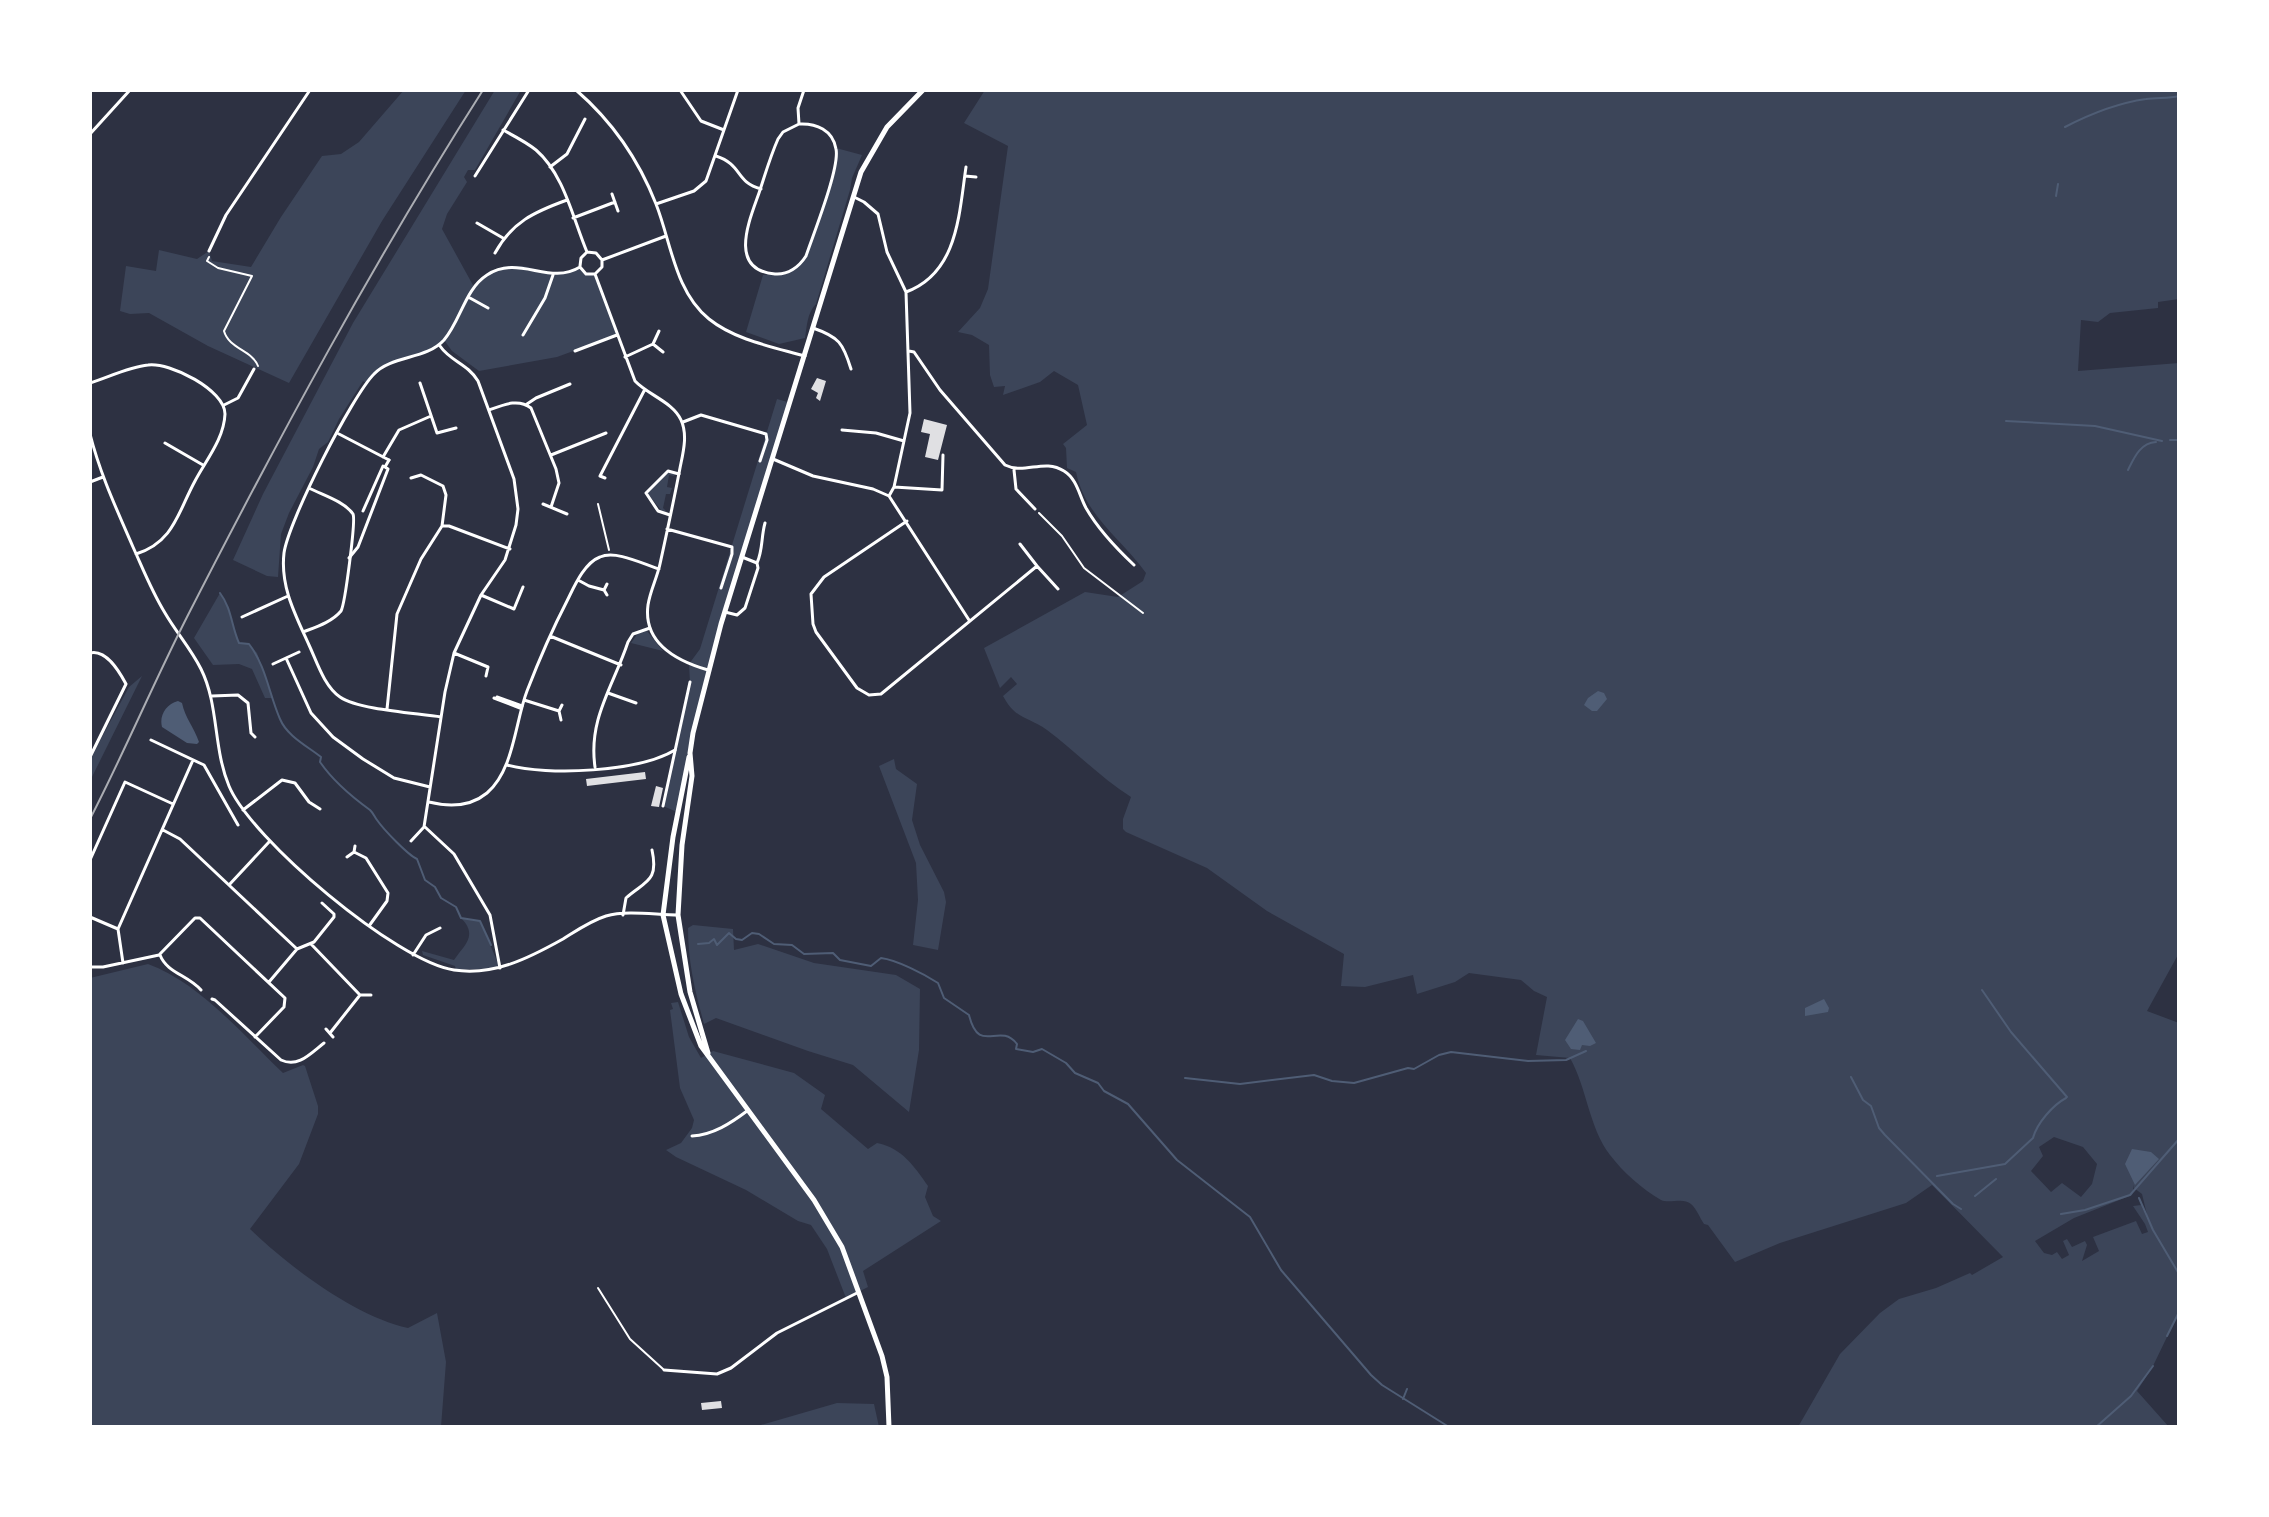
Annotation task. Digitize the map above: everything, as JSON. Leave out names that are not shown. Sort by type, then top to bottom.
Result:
[{"type":"main road","points":[[889,1427],[887,1377],[860,1291],[830,1224],[701,1046],[681,994],[663,915],[683,776],[708,670],[861,172],[887,127],[923,90]]},
{"type":"main road","points":[[690,753],[692,776],[680,870],[678,915],[690,992],[708,1053]]},
{"type":"main road","points":[[681,994],[690,992]]},
{"type":"street","points":[[121,90],[125,95]]},
{"type":"street","points":[[90,134],[130,90]]},
{"type":"street","points":[[209,251],[226,215],[310,90]]},
{"type":"street","points":[[475,176],[529,90]]},
{"type":"street","points":[[576,90],[620,135],[633,154],[656,204],[683,284],[693,302],[706,317],[729,331],[805,356]]},
{"type":"street","points":[[680,90],[701,121],[724,130]]},
{"type":"street","points":[[656,204],[699,188],[706,181],[738,90]]},
{"type":"street","points":[[799,124],[798,108],[804,90]]},
{"type":"street","points":[[550,167],[567,154],[585,119]]},
{"type":"street","points":[[799,124],[815,125],[829,134],[837,156],[806,256],[788,273],[764,272],[750,261],[747,254],[745,236],[761,189],[783,132],[799,124]]},
{"type":"street","points":[[503,130],[533,148],[550,167],[567,200],[587,252]]},
{"type":"street","points":[[716,156],[733,163],[746,184],[761,189]]},
{"type":"street","points":[[906,292],[923,284],[936,272],[952,246],[966,167]]},
{"type":"street","points":[[965,176],[976,177]]},
{"type":"street","points":[[612,194],[618,211]]},
{"type":"street","points":[[854,197],[878,214],[887,252],[906,292],[910,413],[894,487],[889,496]]},
{"type":"street","points":[[495,253],[516,223],[529,214],[567,200]]},
{"type":"street","points":[[573,218],[615,202]]},
{"type":"street","points":[[477,223],[503,238]]},
{"type":"street","points":[[602,260],[666,236]]},
{"type":"street","points":[[587,252],[596,253],[602,260]]},
{"type":"street","points":[[587,252],[581,258],[580,267],[586,274],[595,274],[600,270],[602,260]]},
{"type":"street","points":[[441,717],[353,703],[338,696],[328,685],[288,596],[284,554],[292,524],[338,433],[376,371],[439,345],[484,277],[504,267],[523,266],[553,275],[580,267]]},
{"type":"street","points":[[595,274],[635,381],[644,391],[670,407],[682,422],[685,440],[648,608],[650,628],[672,657],[708,670]]},
{"type":"street","points":[[523,335],[545,298],[553,275]]},
{"type":"street","points":[[469,297],[488,308]]},
{"type":"street","points":[[813,328],[837,339],[844,346],[852,366]]},
{"type":"street","points":[[625,357],[653,344],[659,331]]},
{"type":"street","points":[[575,351],[617,335]]},
{"type":"street","points":[[653,344],[663,352]]},
{"type":"street","points":[[411,841],[424,827],[454,653],[481,595],[510,549],[516,525],[514,479],[489,410],[473,373],[439,345]]},
{"type":"street","points":[[909,351],[914,352],[940,390],[1005,465],[1014,470],[1046,464],[1065,471],[1077,485],[1086,508],[1101,529],[1134,565]]},
{"type":"street","points":[[90,383],[146,365],[161,365],[211,390],[224,405],[222,429],[164,539],[136,554]]},
{"type":"street","points":[[224,405],[238,398],[252,372]]},
{"type":"street","points":[[560,380],[563,387]]},
{"type":"street","points":[[420,383],[437,433],[456,428]]},
{"type":"street","points":[[489,410],[515,402],[527,404],[570,384]]},
{"type":"street","points":[[605,478],[600,476],[644,391]]},
{"type":"street","points":[[527,404],[551,455],[559,483],[551,507]]},
{"type":"street","points":[[682,422],[701,415],[766,434],[760,461]]},
{"type":"street","points":[[383,457],[399,430],[431,416]]},
{"type":"street","points":[[842,430],[876,433],[904,441]]},
{"type":"street","points":[[338,433],[389,460],[383,466],[363,511]]},
{"type":"street","points":[[551,455],[606,433]]},
{"type":"street","points":[[90,434],[103,477],[136,554],[166,615],[202,671],[212,696],[220,761],[229,787],[243,811],[269,842],[297,868],[369,926],[413,955],[456,970],[500,968],[522,960],[596,920],[623,915],[678,915]]},
{"type":"street","points":[[165,443],[204,465]]},
{"type":"street","points":[[894,487],[942,490],[943,455]]},
{"type":"street","points":[[773,459],[813,476],[873,489],[889,496],[969,620]]},
{"type":"street","points":[[349,558],[358,547],[388,469],[385,467]]},
{"type":"street","points":[[1014,470],[1016,489],[1035,509]]},
{"type":"street","points":[[670,515],[658,511],[646,493],[668,471],[679,474]]},
{"type":"street","points":[[411,478],[421,475],[443,486],[446,495],[442,526]]},
{"type":"street","points":[[90,482],[103,477]]},
{"type":"street","points":[[303,632],[334,618],[341,610],[346,596],[355,523],[354,516],[344,506],[310,488]]},
{"type":"street","points":[[543,504],[567,514]]},
{"type":"street","points":[[907,521],[818,582],[811,594],[816,632],[863,693],[876,696],[1037,566]]},
{"type":"street","points":[[725,612],[737,615],[745,608],[762,551],[760,541],[765,523]]},
{"type":"street","points":[[387,709],[397,614],[437,530],[449,526],[510,549]]},
{"type":"street","points":[[667,529],[732,547],[721,588]]},
{"type":"street","points":[[1020,544],[1058,589]]},
{"type":"street","points":[[428,802],[460,805],[476,800],[491,790],[506,765],[524,700],[550,636],[578,580],[592,562],[610,555],[659,569]]},
{"type":"street","points":[[742,557],[757,563]]},
{"type":"street","points":[[578,580],[604,590],[607,595]]},
{"type":"street","points":[[604,590],[607,584]]},
{"type":"street","points":[[481,595],[514,609],[523,587]]},
{"type":"street","points":[[242,617],[288,596]]},
{"type":"street","points":[[595,768],[592,738],[599,711],[633,634],[650,628]]},
{"type":"street","points":[[550,636],[621,665]]},
{"type":"street","points":[[90,653],[96,651],[104,654],[124,679],[126,689],[90,757]]},
{"type":"street","points":[[273,664],[299,652]]},
{"type":"street","points":[[454,653],[488,667],[486,676]]},
{"type":"street","points":[[286,658],[311,713],[333,737],[394,778],[431,787]]},
{"type":"street","points":[[663,806],[690,682]]},
{"type":"street","points":[[608,693],[636,703]]},
{"type":"street","points":[[212,696],[238,695],[248,703],[249,734],[255,737]]},
{"type":"street","points":[[496,698],[522,707]]},
{"type":"street","points":[[524,700],[559,711]]},
{"type":"street","points":[[561,720],[559,711],[562,705]]},
{"type":"street","points":[[151,740],[209,771],[219,796],[238,825]]},
{"type":"street","points":[[506,765],[548,772],[595,768],[647,763],[675,750]]},
{"type":"street","points":[[123,963],[118,929],[193,760]]},
{"type":"street","points":[[243,811],[282,780],[295,783],[309,802],[320,809]]},
{"type":"street","points":[[90,860],[125,782],[173,804]]},
{"type":"street","points":[[424,827],[454,854],[490,915],[500,968]]},
{"type":"street","points":[[162,829],[180,839],[297,949]]},
{"type":"street","points":[[229,885],[269,842]]},
{"type":"street","points":[[347,857],[354,852],[355,846]]},
{"type":"street","points":[[623,915],[626,898],[650,880],[654,859],[652,850]]},
{"type":"street","points":[[354,852],[366,858],[388,893],[387,901],[369,926]]},
{"type":"street","points":[[269,982],[297,949],[311,944],[334,915],[322,903]]},
{"type":"street","points":[[90,917],[118,929]]},
{"type":"street","points":[[90,967],[160,955],[197,918],[286,1001],[255,1037]]},
{"type":"street","points":[[413,955],[426,935],[440,928]]},
{"type":"street","points":[[434,932],[439,937]]},
{"type":"street","points":[[311,944],[360,995],[371,995]]},
{"type":"street","points":[[160,955],[166,967],[198,983],[201,990]]},
{"type":"street","points":[[326,1029],[332,1035],[360,995]]},
{"type":"street","points":[[212,999],[287,1063],[295,1064],[324,1043]]},
{"type":"street","points":[[692,1136],[726,1126],[747,1111]]},
{"type":"street","points":[[664,1370],[717,1374],[731,1368],[777,1333],[860,1291]]},
{"type":"lane","points":[[598,1288],[630,1339],[664,1370]]},
{"type":"path","points":[[207,261],[218,268],[252,276],[224,331],[229,343],[256,360],[252,372]]},
{"type":"path","points":[[598,504],[610,555]]},
{"type":"path","points":[[1035,509],[1062,536],[1084,568],[1143,613]]},
{"type":"shaded area","points":[[404,90],[466,90],[382,221],[289,383],[208,346],[149,313],[120,311],[126,266],[156,271],[159,250],[197,259],[209,251],[212,261],[251,267],[322,156],[341,154],[359,142]]},
{"type":"shaded area","points":[[495,90],[521,90],[475,170],[468,170],[464,177],[467,182],[447,214],[442,229],[474,287],[506,267],[526,267],[560,274],[580,267],[586,274],[595,274],[617,335],[557,357],[479,371],[452,351],[444,340],[429,351],[385,366],[366,383],[363,381],[328,442],[319,449],[281,534],[278,577],[267,576],[233,560],[263,494],[353,323]]},
{"type":"shaded area","points":[[985,90],[2179,90],[2179,299],[2158,302],[2158,308],[2110,313],[2098,322],[2081,320],[2078,371],[2179,363],[2179,953],[2147,1011],[2179,1023],[2179,1312],[2137,1391],[2169,1427],[1798,1427],[1840,1354],[1880,1313],[1899,1299],[1970,1273],[1972,1275],[2003,1257],[1932,1185],[1906,1203],[1780,1243],[1735,1262],[1691,1204],[1661,1200],[1640,1186],[1615,1161],[1597,1133],[1570,1058],[1536,1055],[1547,997],[1521,980],[1469,973],[1455,982],[1417,994],[1413,975],[1365,987],[1341,986],[1344,954],[1267,911],[1207,868],[1123,829],[1123,819],[1131,797],[1047,730],[1013,709],[1003,696],[1017,684],[1011,677],[1000,688],[984,648],[1085,592],[1118,597],[1143,581],[1146,573],[1096,514],[1087,501],[1076,472],[1067,468],[1063,444],[1087,425],[1078,385],[1054,371],[1040,382],[1003,395],[1005,386],[994,387],[990,375],[989,345],[972,335],[958,332],[980,308],[988,289],[1008,146],[964,123]],"holes":[[[2054,1137],[2083,1147],[2097,1164],[2092,1184],[2081,1197],[2062,1183],[2051,1192],[2031,1171],[2043,1156],[2039,1147]],[[2134,1185],[2142,1194],[2149,1223],[2141,1205],[2133,1206],[2148,1232],[2142,1234],[2136,1221],[2093,1237],[2099,1251],[2082,1261],[2087,1245],[2085,1241],[2072,1247],[2067,1239],[2063,1241],[2069,1255],[2062,1259],[2057,1252],[2052,1255],[2044,1253],[2035,1241],[2074,1218],[2132,1195]]]},
{"type":"shaded area","points":[[836,148],[862,155],[852,178],[816,304],[809,316],[805,338],[779,344],[746,332],[763,275],[787,271],[806,256],[835,166]]},
{"type":"shaded area","points":[[777,399],[791,403],[708,670],[677,812],[663,806],[690,682],[689,664],[700,649]]},
{"type":"shaded area","points":[[668,472],[675,473],[674,476],[669,475],[667,487],[672,488],[670,494],[666,494],[663,508],[667,512],[661,510],[647,493]]},
{"type":"shaded area","points":[[220,593],[239,643],[249,644],[257,653],[273,698],[265,698],[252,669],[239,664],[213,665],[194,638]]},
{"type":"shaded area","points":[[647,631],[663,651],[631,643],[638,633]]},
{"type":"shaded area","points":[[142,676],[90,781],[90,759],[129,687]]},
{"type":"shaded area","points":[[1598,691],[1604,693],[1607,699],[1597,711],[1592,711],[1584,705]]},
{"type":"shaded area","points":[[178,701],[182,703],[199,742],[197,744],[187,743],[162,727],[164,711]]},
{"type":"shaded area","points":[[894,759],[896,769],[917,784],[912,820],[920,845],[944,892],[946,902],[938,950],[913,945],[918,900],[916,863],[879,766]]},
{"type":"shaded area","points":[[461,918],[480,921],[500,968],[456,970],[455,966],[423,955],[422,951],[454,960],[469,936],[469,930]]},
{"type":"shaded area","points":[[693,925],[733,929],[734,950],[758,944],[814,963],[896,975],[920,989],[919,1050],[909,1112],[853,1065],[716,1018],[704,1024],[689,953],[688,928]]},
{"type":"shaded area","points":[[148,964],[167,972],[203,997],[283,1073],[305,1066],[318,1114],[299,1164],[250,1229],[303,1274],[367,1313],[408,1328],[437,1313],[446,1362],[441,1427],[90,1427],[90,978]]},
{"type":"shaded area","points":[[1824,999],[1828,1012],[1805,1016],[1805,1008]]},
{"type":"shaded area","points":[[678,1002],[689,1037],[701,1058],[713,1051],[794,1073],[825,1095],[821,1109],[868,1149],[877,1143],[894,1149],[912,1165],[928,1186],[925,1197],[933,1216],[941,1221],[863,1271],[868,1287],[846,1298],[827,1249],[811,1225],[798,1221],[746,1190],[666,1150],[681,1143],[694,1120],[680,1088],[670,1010],[673,1009],[671,1003]]},
{"type":"shaded area","points":[[1578,1019],[1583,1021],[1596,1043],[1582,1045],[1580,1050],[1571,1049],[1565,1040]]},
{"type":"shaded area","points":[[2132,1149],[2151,1152],[2159,1159],[2135,1185],[2125,1164]]},
{"type":"shaded area","points":[[837,1403],[874,1404],[879,1427],[754,1427]]},
{"type":"building","points":[[817,378],[826,381],[820,401],[816,398],[818,393],[811,389]]},
{"type":"building","points":[[924,419],[947,425],[938,460],[925,457],[930,434],[921,432]]},
{"type":"building","points":[[645,772],[646,779],[587,786],[586,779]]},
{"type":"building","points":[[656,786],[663,788],[659,807],[651,806]]},
{"type":"building","points":[[721,1401],[722,1408],[702,1410],[701,1403]]},
{"type":"waterway","points":[[2065,127],[2125,103],[2179,96]]},
{"type":"waterway","points":[[2056,196],[2058,184]]},
{"type":"waterway","points":[[2006,421],[2095,426],[2162,441]]},
{"type":"waterway","points":[[2170,440],[2178,440]]},
{"type":"waterway","points":[[2128,470],[2142,448],[2156,442]]},
{"type":"waterway","points":[[220,593],[239,643],[249,644],[259,661],[287,731],[321,757],[320,762],[337,782],[370,810],[390,836],[417,859],[425,880],[435,887],[441,898],[456,907],[461,918],[480,921],[491,945]]},
{"type":"waterway","points":[[698,944],[714,939],[717,945],[729,933],[742,940],[752,933],[774,944],[792,945],[804,954],[833,953],[840,960],[871,966],[881,958],[895,961],[938,983],[944,998],[969,1015],[978,1034],[1010,1038],[1017,1044],[1016,1049],[1033,1052],[1042,1049],[1066,1063],[1075,1073],[1098,1083],[1104,1091],[1128,1104],[1177,1160],[1250,1217],[1281,1270],[1371,1375],[1449,1427]]},
{"type":"waterway","points":[[1982,990],[2011,1032],[2067,1097]]},
{"type":"waterway","points":[[1185,1078],[1240,1084],[1314,1075],[1354,1083],[1414,1069],[1451,1052],[1528,1061],[1566,1060],[1586,1051]]},
{"type":"waterway","points":[[1851,1077],[1863,1100],[1871,1106],[1879,1128],[1961,1209]]},
{"type":"waterway","points":[[1937,1176],[2005,1164],[2033,1138],[2051,1110],[2066,1098]]},
{"type":"waterway","points":[[2061,1214],[2085,1210],[2130,1195],[2179,1139]]},
{"type":"waterway","points":[[1975,1196],[1996,1179]]},
{"type":"waterway","points":[[2139,1198],[2153,1230],[2179,1274]]},
{"type":"waterway","points":[[2167,1336],[2179,1312]]},
{"type":"waterway","points":[[2096,1427],[2131,1396],[2153,1366]]},
{"type":"waterway","points":[[1403,1399],[1407,1389]]},
{"type":"railway","points":[[90,819],[187,617],[292,416],[404,219],[483,90]]}]
